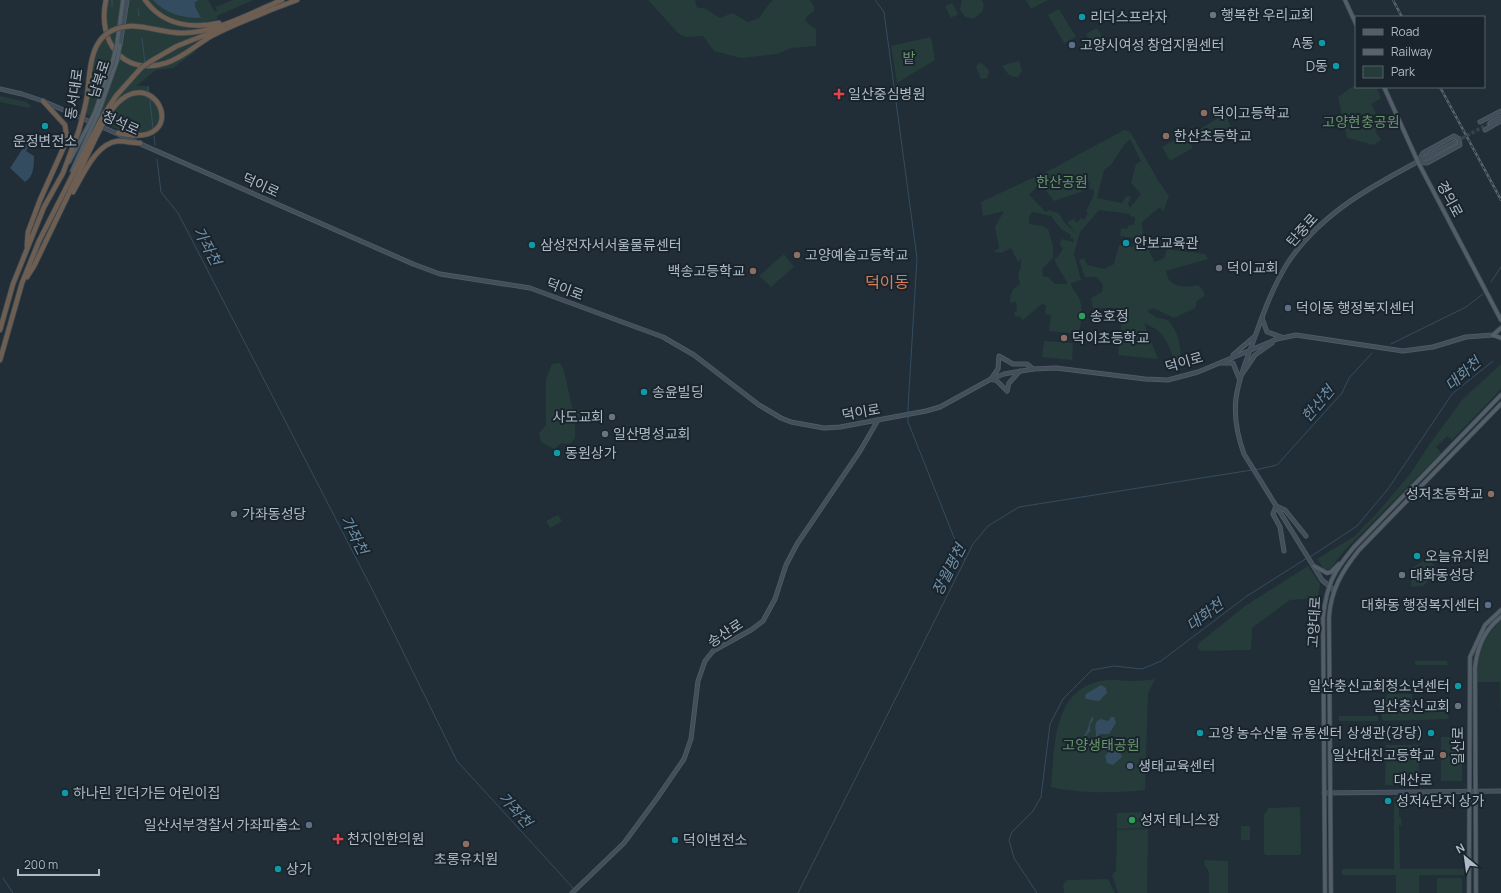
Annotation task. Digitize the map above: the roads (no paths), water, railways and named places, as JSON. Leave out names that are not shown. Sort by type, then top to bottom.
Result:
[{"type":"highway","points":[[106,0],[103,25],[114,50],[129,61],[150,66],[167,63],[176,59],[223,30],[275,8]]},
{"type":"highway","points":[[145,0],[163,17],[176,23],[186,25],[212,24],[246,15]]},
{"type":"highway","name":"동서대로","points":[[0,329],[13,284],[26,251],[44,207],[63,173],[79,130],[87,98],[89,65],[94,51],[108,34],[120,28],[134,26],[189,33],[213,27],[282,0]]},
{"type":"highway","name":"동서대로","points":[[0,360],[22,283],[39,241],[101,115],[126,83],[141,68],[151,61],[186,42],[297,0]]},
{"type":"highway","points":[[101,115],[134,93],[148,94],[158,102],[161,107],[162,119],[157,129],[153,133],[140,137],[118,134]]},
{"type":"highway","points":[[26,251],[28,232],[40,200],[67,140],[65,125],[43,101]]},
{"type":"highway","points":[[22,283],[34,266],[61,210],[92,132]]},
{"type":"highway","points":[[61,210],[102,148],[112,142],[119,141],[140,143]]},
{"type":"main road","name":"남북로","points":[[119,45],[123,0]]},
{"type":"main road","name":"남북로","points":[[63,173],[92,132],[101,115],[119,45],[127,0]]},
{"type":"main road","points":[[1345,0],[1355,22]]},
{"type":"main road","name":"경의로","points":[[1384,88],[1418,162],[1501,320]]},
{"type":"main road","name":"청석로","points":[[0,89],[43,101],[208,174]]},
{"type":"main road","points":[[1480,122],[1501,111]]},
{"type":"main road","points":[[1490,123],[1501,117]]},
{"type":"main road","points":[[1485,130],[1501,121]]},
{"type":"main road","points":[[1454,136],[1459,139],[1460,145],[1427,163],[1418,162],[1423,153],[1454,136]]},
{"type":"main road","name":"탄중로","points":[[1276,506],[1248,461],[1241,444],[1235,414],[1235,395],[1239,378],[1271,294],[1287,264],[1320,225],[1361,194],[1455,142]]},
{"type":"main road","name":"덕이로","points":[[208,174],[413,264],[440,274],[530,288],[663,337],[694,356],[759,405],[791,422],[830,427],[878,420],[940,407],[991,379],[1033,368],[1056,368],[1159,380],[1185,376],[1277,339],[1296,335],[1311,336],[1388,350],[1418,350],[1466,337],[1493,335]]},
{"type":"main road","points":[[1261,317],[1267,332],[1284,338]]},
{"type":"main road","points":[[1501,328],[1493,335],[1501,338]]},
{"type":"main road","points":[[1228,359],[1255,336]]},
{"type":"main road","points":[[1239,378],[1256,355],[1277,339]]},
{"type":"main road","points":[[1021,370],[1009,383],[1007,391],[997,381],[991,379],[998,369],[999,356],[1013,364],[1027,364],[1033,368]]},
{"type":"main road","points":[[1218,363],[1233,363],[1239,378]]},
{"type":"main road","name":"고양대로","points":[[1325,893],[1323,617],[1328,586],[1345,557],[1501,395]]},
{"type":"main road","name":"고양대로","points":[[1331,893],[1329,617],[1334,590],[1345,566],[1359,550],[1501,404]]},
{"type":"main road","name":"송산로","points":[[572,893],[624,843],[684,759],[691,739],[698,681],[705,661],[713,651],[763,621],[775,599],[786,565],[797,544],[860,451],[878,420]]},
{"type":"main road","points":[[1276,506],[1325,584],[1334,590]]},
{"type":"main road","points":[[1276,506],[1284,510],[1306,536]]},
{"type":"main road","points":[[1276,506],[1274,514],[1280,527],[1284,551]]},
{"type":"main road","points":[[1312,564],[1324,572],[1329,573],[1345,557]]},
{"type":"main road","name":"일산로","points":[[1469,893],[1470,658],[1485,625],[1501,610]]},
{"type":"main road","name":"일산로","points":[[1476,893],[1474,679],[1476,657],[1484,636],[1501,617]]},
{"type":"main road","name":"대산로","points":[[1324,793],[1501,791]]},
{"type":"water","points":[[153,0],[199,0],[195,2],[195,7],[201,18],[181,16],[169,12]]},
{"type":"water","points":[[31,136],[35,136],[26,151],[34,156],[34,167],[32,174],[25,182],[10,168]]},
{"type":"water","points":[[1101,685],[1106,688],[1107,693],[1099,701],[1086,699],[1086,694]]},
{"type":"water","points":[[1092,717],[1094,718],[1090,725],[1090,731],[1086,736],[1090,742],[1095,740],[1095,725],[1097,721],[1101,719],[1108,721],[1111,717],[1114,717],[1116,723],[1109,734],[1100,734],[1096,739],[1096,743],[1089,749],[1085,745],[1084,736]]},
{"type":"water","points":[[1110,743],[1122,757],[1113,765],[1107,763],[1105,756],[1110,750]]},
{"type":"waterway","name":"가좌천","points":[[112,0],[112,7]]},
{"type":"waterway","points":[[875,0],[884,12],[917,258],[908,422],[959,550],[965,560]]},
{"type":"waterway","name":"가좌천","points":[[138,9],[139,16]]},
{"type":"waterway","name":"가좌천","points":[[142,38],[145,64]]},
{"type":"waterway","name":"가좌천","points":[[150,100],[153,129]]},
{"type":"waterway","name":"가좌천","points":[[154,136],[155,145]]},
{"type":"waterway","name":"가좌천","points":[[157,159],[161,192],[178,213],[373,591],[457,761],[574,889]]},
{"type":"waterway","name":"한산천","points":[[1491,282],[1501,267]]},
{"type":"waterway","name":"한산천","points":[[1391,344],[1466,307],[1483,294]]},
{"type":"waterway","name":"한산천","points":[[1255,470],[1277,465],[1342,393],[1349,378],[1372,353]]},
{"type":"waterway","name":"대화천","points":[[1310,557],[1357,526],[1388,489],[1452,394],[1493,361]]},
{"type":"waterway","name":"장월평천","points":[[798,893],[973,544],[988,526],[1019,507],[1252,470]]},
{"type":"waterway","name":"대화천","points":[[1037,893],[1014,858],[1009,840],[1012,832],[1033,811],[1041,797],[1050,724],[1063,699],[1092,670],[1114,666],[1142,669],[1161,661],[1247,596],[1307,558]]},
{"type":"waterway","points":[[3,878],[13,893]]},
{"type":"tunnel","points":[[1457,141],[1490,123]]},
{"type":"railway","points":[[1393,0],[1401,16]]},
{"type":"railway","points":[[1441,88],[1501,200]]},
{"type":"place","name":"행복한 우리교회","points":[[1213,15]]},
{"type":"place","name":"리더스프라자","points":[[1082,17]]},
{"type":"place","name":"A동","points":[[1322,43]]},
{"type":"place","name":"고양시여성 창업지원센터","points":[[1072,45]]},
{"type":"place","name":"D동","points":[[1336,66]]},
{"type":"place","name":"일산중심병원","points":[[839,94]]},
{"type":"place","name":"덕이고등학교","points":[[1204,113]]},
{"type":"place","name":"운정변전소","points":[[45,126]]},
{"type":"place","name":"한산초등학교","points":[[1166,136]]},
{"type":"place","name":"안보교육관","points":[[1126,243]]},
{"type":"place","name":"삼성전자서서울물류센터","points":[[532,245]]},
{"type":"place","name":"고양예술고등학교","points":[[797,255]]},
{"type":"place","name":"덕이교회","points":[[1219,268]]},
{"type":"place","name":"백송고등학교","points":[[753,271]]},
{"type":"place","name":"덕이동 행정복지센터","points":[[1288,308]]},
{"type":"place","name":"송호정","points":[[1082,316]]},
{"type":"place","name":"덕이초등학교","points":[[1064,338]]},
{"type":"place","name":"송윤빌딩","points":[[644,392]]},
{"type":"place","name":"사도교회","points":[[612,417]]},
{"type":"place","name":"일산명성교회","points":[[605,434]]},
{"type":"place","name":"동원상가","points":[[557,453]]},
{"type":"place","name":"성저초등학교","points":[[1491,494]]},
{"type":"place","name":"가좌동성당","points":[[234,514]]},
{"type":"place","name":"오늘유치원","points":[[1417,556]]},
{"type":"place","name":"대화동성당","points":[[1402,575]]},
{"type":"place","name":"대화동 행정복지센터","points":[[1488,605]]},
{"type":"place","name":"일산충신교회청소년센터","points":[[1458,686]]},
{"type":"place","name":"일산충신교회","points":[[1458,706]]},
{"type":"place","name":"고양 농수산물 유통센터","points":[[1200,733]]},
{"type":"place","name":"상생관(강당)","points":[[1431,733]]},
{"type":"place","name":"일산대진고등학교","points":[[1443,755]]},
{"type":"place","name":"생태교육센터","points":[[1130,766]]},
{"type":"place","name":"하나린 킨더가든 어린이집","points":[[65,793]]},
{"type":"place","name":"성저4단지 상가","points":[[1388,801]]},
{"type":"place","name":"성저 테니스장","points":[[1132,820]]},
{"type":"place","name":"일산서부경찰서 가좌파출소","points":[[309,825]]},
{"type":"place","name":"천지인한의원","points":[[338,839]]},
{"type":"place","name":"덕이변전소","points":[[675,840]]},
{"type":"place","name":"초롱유치원","points":[[466,844]]},
{"type":"place","name":"상가","points":[[278,869]]},
{"type":"district","name":"덕이동","points":[[887,282]]},
{"type":"park label","name":"밭","points":[[909,58]]},
{"type":"park label","name":"고양현충공원","points":[[1361,122]]},
{"type":"park label","name":"한산공원","points":[[1062,182]]},
{"type":"park label","name":"고양생태공원","points":[[1101,745]]}]
